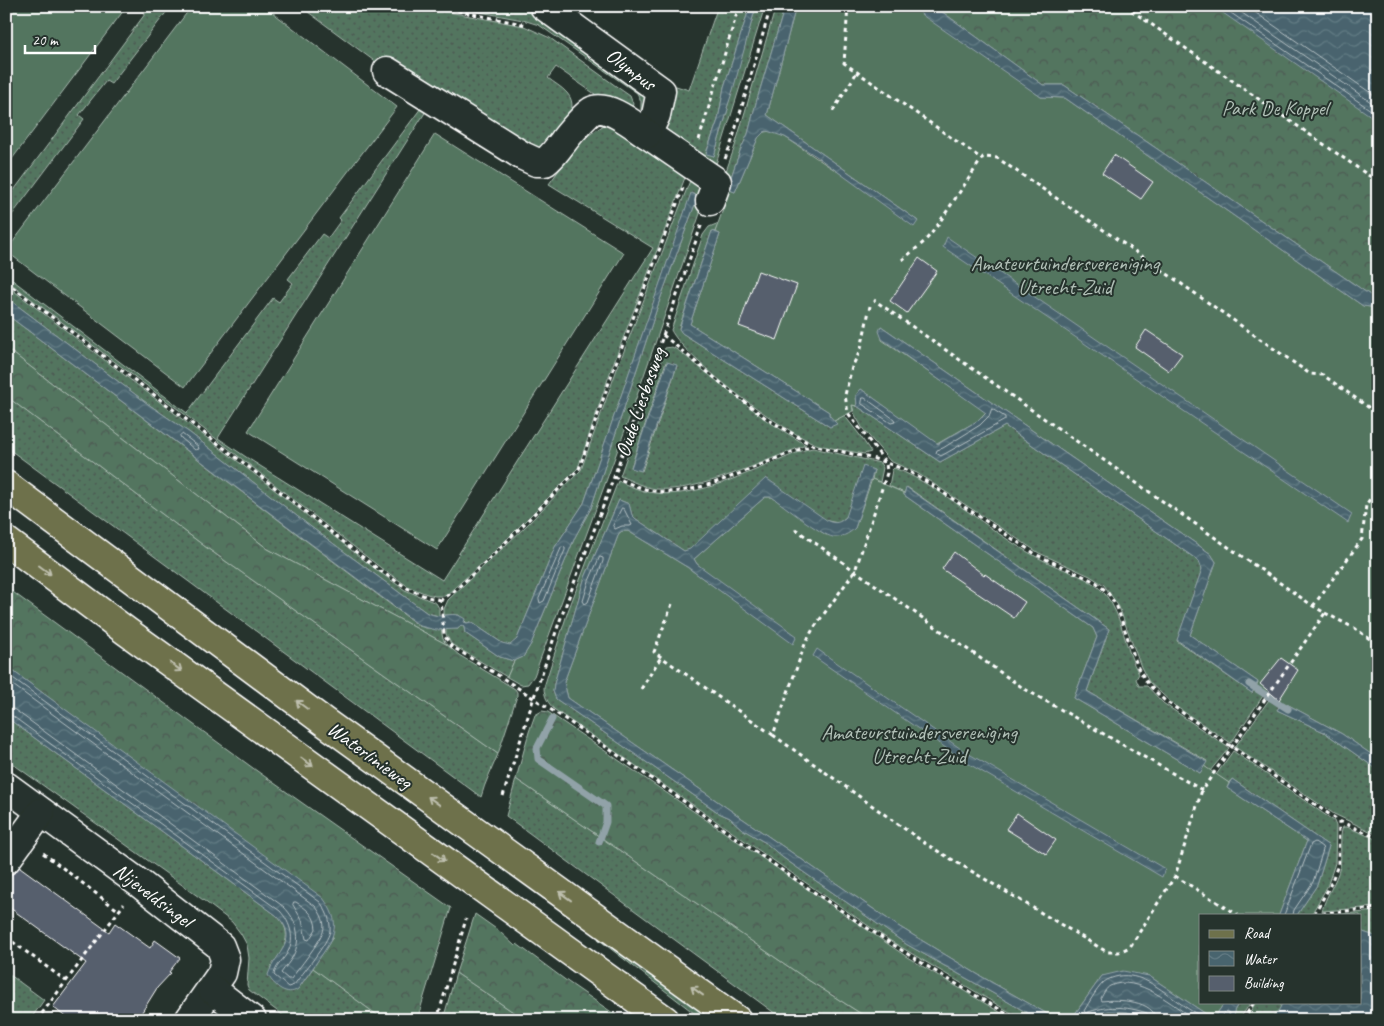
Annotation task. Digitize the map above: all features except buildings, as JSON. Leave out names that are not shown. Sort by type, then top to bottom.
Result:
[{"type":"main road","name":"Waterlinieweg","points":[[6,485],[323,721],[737,1020]]},
{"type":"main road","name":"Waterlinieweg","points":[[6,541],[126,632],[665,1020]]},
{"type":"street","name":"Olympus","points":[[538,16],[661,91],[656,115],[647,134]]},
{"type":"street","points":[[387,71],[523,156],[536,162],[545,162],[553,156],[563,140],[592,111],[606,109],[630,122],[692,165],[713,191]]},
{"type":"street","name":"Nijeveldsingel","points":[[6,786],[139,883],[220,946],[225,959],[222,973],[190,1020]]},
{"type":"street","points":[[6,860],[41,812]]},
{"type":"street","points":[[212,989],[252,1020]]},
{"type":"path","points":[[434,6],[538,16]]},
{"type":"path","points":[[6,282],[186,418],[379,570],[407,588],[427,597],[441,600],[453,592],[487,561],[580,469],[614,368],[692,165],[739,6]]},
{"type":"path","name":"Oude Liesbosweg","points":[[503,796],[559,623],[614,477],[732,141],[771,6]]},
{"type":"path","points":[[848,6],[844,63],[982,158],[997,158],[1136,252],[1310,374],[1323,375],[1378,414]]},
{"type":"path","points":[[1126,6],[1378,182]]},
{"type":"path","points":[[833,111],[857,72]]},
{"type":"path","points":[[902,260],[924,242],[935,229],[982,158]]},
{"type":"path","points":[[874,300],[1313,606],[1356,629],[1378,645]]},
{"type":"path","points":[[773,736],[805,644],[813,629],[854,571],[887,473],[886,463],[848,413],[845,395],[852,367],[861,349],[870,306]]},
{"type":"path","points":[[663,335],[760,413],[812,445],[876,459],[916,476],[1038,555],[1090,578],[1103,587],[1117,608],[1138,668],[1154,691],[1173,708],[1339,821],[1378,838]]},
{"type":"path","points":[[614,477],[654,491],[680,490],[720,480],[812,445]]},
{"type":"path","points":[[1313,606],[1362,540],[1366,505],[1378,487]]},
{"type":"path","points":[[795,528],[1023,688],[1202,790]]},
{"type":"path","points":[[441,600],[444,635],[451,646],[534,697],[735,838],[878,935],[1019,1020]]},
{"type":"path","points":[[672,604],[654,652],[926,844],[1107,952],[1119,952],[1130,947],[1176,876],[1202,790],[1324,613]]},
{"type":"path","points":[[641,689],[661,657]]},
{"type":"path","points":[[1314,914],[1330,888],[1338,864],[1339,821]]},
{"type":"path","points":[[23,838],[119,911]]},
{"type":"path","points":[[1176,876],[1236,914]]},
{"type":"path","points":[[37,1020],[139,883]]},
{"type":"path","points":[[1314,914],[1378,908]]},
{"type":"path","points":[[437,1020],[466,919]]},
{"type":"path","points":[[6,937],[66,981]]},
{"type":"path","points":[[1243,1020],[1253,1004]]},
{"type":"green space","points":[[6,6],[127,6],[9,163],[6,160]]},
{"type":"green space","points":[[151,6],[171,6],[111,84],[106,81],[79,115],[84,119],[6,223],[6,201]]},
{"type":"green space","points":[[192,6],[264,6],[397,107],[185,387],[6,251]]},
{"type":"green space","points":[[300,6],[416,6],[524,26],[550,38],[630,96],[633,104],[632,107],[622,101],[615,108],[556,67],[548,78],[567,93],[571,100],[572,108],[565,123],[559,130],[541,148],[534,149],[438,92],[388,57],[381,66]]},
{"type":"green space","points":[[520,6],[570,37],[647,98],[644,111],[641,110],[641,101],[637,93],[539,25],[523,20],[453,7]]},
{"type":"green space","points":[[718,6],[750,6],[724,87],[718,120],[706,153],[714,156],[756,6],[765,6],[716,164],[710,166],[666,133],[665,127],[673,87],[676,86],[689,90]]},
{"type":"green space","points":[[776,6],[785,6],[748,134],[727,189],[730,190],[726,199],[724,198],[721,185],[735,146]]},
{"type":"green space","name":"Amateurtuindersvereniging Utrecht-Zuid","points":[[796,6],[917,6],[1041,97],[1065,98],[1363,306],[1378,308],[1378,759],[1342,734],[1283,702],[1281,704],[1256,687],[1258,682],[1190,635],[1216,562],[1211,554],[881,326],[882,340],[986,412],[977,421],[937,444],[861,389],[856,395],[857,406],[852,405],[853,411],[834,421],[829,412],[690,324],[720,234],[715,232],[730,190],[735,192],[758,138],[764,132],[771,131],[785,137],[918,221],[767,115]]},
{"type":"green space","name":"Park De Koppel","points":[[934,6],[1378,6],[1378,296],[1370,295],[1064,85],[1043,85]]},
{"type":"green space","points":[[424,104],[428,108],[218,438],[442,580],[653,248],[549,184],[580,141],[607,123],[686,175],[612,367],[578,468],[486,560],[445,596],[427,594],[409,587],[381,568],[187,416],[6,280],[6,275],[187,413],[273,298],[279,302],[293,283],[288,279],[322,234],[328,238],[341,220],[339,218]]},
{"type":"green space","points":[[435,134],[624,253],[437,550],[248,431]]},
{"type":"green space","points":[[691,178],[701,185],[705,199],[691,194],[584,503],[555,547],[517,639],[509,646],[471,622],[467,623],[459,615],[444,615],[444,609],[448,600],[526,526],[581,470],[617,369]]},
{"type":"green space","points":[[698,196],[705,199],[625,430],[534,676],[528,684],[521,685],[507,677],[514,661],[523,657],[531,644],[575,537],[591,508],[658,305]]},
{"type":"green space","points":[[719,223],[715,232],[712,231],[679,328],[682,333],[830,427],[834,421],[844,415],[871,452],[864,454],[819,445],[784,427],[738,395],[696,359],[680,343],[671,330],[703,235],[709,227]]},
{"type":"green space","points":[[6,285],[253,473],[378,571],[405,590],[436,603],[439,608],[439,616],[427,613],[311,527],[190,433],[148,404],[6,297]]},
{"type":"green space","points":[[6,314],[419,626],[441,629],[446,644],[268,549],[6,348]]},
{"type":"green space","points":[[672,347],[679,351],[766,420],[806,445],[732,474],[692,486],[656,489],[620,476],[665,348]],"holes":[[[666,362],[677,366],[642,471],[631,467]]]},
{"type":"green space","points":[[6,348],[268,549],[446,644],[459,655],[515,689],[517,696],[498,754],[207,548],[6,396]]},
{"type":"green space","points":[[6,396],[207,548],[498,754],[481,797],[6,447]]},
{"type":"green space","points":[[852,405],[857,406],[940,462],[1005,426],[1199,561],[1202,569],[1177,641],[1252,693],[1256,687],[1265,693],[1231,743],[1175,706],[1149,682],[1141,667],[1119,607],[1104,585],[1090,576],[1039,553],[917,473],[890,461],[863,429]]},
{"type":"green space","points":[[813,448],[880,463],[883,468],[880,482],[872,479],[874,470],[846,517],[838,523],[828,521],[684,551],[632,516],[629,504],[619,500],[584,580],[554,684],[553,691],[556,699],[719,813],[730,818],[742,829],[766,843],[782,857],[906,944],[1040,1020],[1023,1020],[889,940],[555,710],[546,697],[544,687],[568,611],[618,481],[650,492],[670,494],[685,492],[730,480],[798,452]]},
{"type":"green space","points":[[894,468],[934,489],[1029,553],[1086,579],[1099,588],[1105,594],[1116,613],[1139,674],[1136,679],[1139,686],[1147,686],[1163,703],[1229,748],[1210,771],[1204,766],[1207,761],[1087,691],[1109,629],[907,487],[904,493],[889,486]]},
{"type":"green space","name":"Amateurstuindersvereniging Utrecht-Zuid","points":[[872,479],[904,493],[904,495],[1093,628],[1097,637],[1074,698],[1200,773],[1204,766],[1229,783],[1227,788],[1307,841],[1279,914],[1199,914],[1199,1004],[1224,1004],[1216,1015],[1206,1014],[1149,976],[1102,976],[1072,1018],[1058,1020],[898,926],[568,698],[564,682],[619,533],[622,531],[628,531],[687,567],[793,643],[697,564],[694,559],[765,497],[772,497],[826,535],[855,528]]},
{"type":"green space","points":[[6,587],[257,771],[451,908],[417,1020],[384,1020],[313,968],[333,937],[158,778],[6,666]]},
{"type":"green space","points":[[461,625],[464,627],[465,633],[500,657],[514,661],[507,677],[451,644],[446,634],[446,628],[458,629]]},
{"type":"green space","points":[[1271,697],[1281,704],[1277,710],[1324,732],[1378,770],[1378,835],[1334,814],[1235,747]]},
{"type":"green space","points":[[542,711],[548,712],[907,957],[1013,1020],[871,1020],[805,978],[516,779],[535,715]]},
{"type":"green space","points":[[6,717],[276,915],[282,922],[286,935],[283,948],[270,968],[298,989],[313,968],[384,1020],[289,1020],[249,990],[247,985],[249,958],[247,945],[232,922],[6,759]]},
{"type":"green space","points":[[1233,751],[1334,821],[1336,826],[1335,863],[1327,887],[1312,914],[1298,914],[1317,885],[1329,846],[1232,779],[1229,783],[1216,775]]},
{"type":"green space","points":[[516,779],[805,978],[871,1020],[784,1020],[506,816]]},
{"type":"green space","points":[[1343,827],[1378,840],[1378,907],[1322,911],[1340,867]]},
{"type":"green space","points":[[1378,911],[1378,937],[1362,932],[1362,914],[1343,914]]},
{"type":"green space","points":[[475,914],[499,931],[515,946],[517,944],[623,1020],[525,1020],[456,973]]},
{"type":"green space","points":[[598,939],[719,1020],[703,1020]]},
{"type":"green space","points":[[6,972],[44,1000],[30,1020],[6,1020]]},
{"type":"green space","points":[[456,973],[525,1020],[443,1020]]},
{"type":"green space","points":[[1238,1004],[1250,1004],[1239,1020],[1235,1020],[1234,1011]]},
{"type":"green space","points":[[1255,1004],[1281,1004],[1280,1009],[1269,1019],[1245,1020]]},
{"type":"green space","points":[[1109,1011],[1126,1012],[1152,1020],[1085,1020],[1099,1013]]},
{"type":"water","points":[[750,6],[756,6],[728,109],[714,156],[706,154],[718,120],[724,87]]},
{"type":"water","points":[[785,6],[796,6],[767,115],[918,221],[914,227],[816,156],[785,137],[767,131],[758,138],[735,192],[727,189],[748,134]]},
{"type":"water","points":[[915,6],[934,6],[1043,85],[1064,85],[1370,295],[1378,296],[1378,308],[1363,306],[1065,98],[1041,97],[922,15]]},
{"type":"water","points":[[1213,6],[1378,6],[1378,121]]},
{"type":"water","points":[[691,193],[698,196],[658,305],[591,508],[575,537],[531,644],[523,657],[514,661],[500,657],[465,633],[464,627],[461,625],[458,629],[436,630],[420,626],[6,314],[6,297],[148,404],[190,433],[311,527],[427,613],[438,616],[459,615],[465,619],[464,622],[471,622],[502,643],[510,645],[517,639],[555,547],[584,503]]},
{"type":"water","points":[[712,231],[720,234],[690,324],[829,412],[829,415],[837,424],[830,427],[682,333],[679,329]]},
{"type":"water","points":[[947,237],[1352,514],[1348,523],[943,247]]},
{"type":"water","points":[[881,326],[1211,554],[1216,562],[1190,635],[1258,682],[1252,693],[1177,640],[1202,569],[1199,561],[1005,426],[940,462],[857,406],[856,395],[861,389],[938,444],[977,421],[986,413],[882,339],[879,331]]},
{"type":"water","points":[[667,362],[677,365],[641,471],[631,468]]},
{"type":"water","points":[[863,466],[874,470],[855,528],[848,534],[836,537],[827,535],[802,520],[772,497],[765,497],[694,559],[697,564],[797,636],[793,644],[687,567],[628,531],[619,533],[564,682],[568,698],[898,926],[1058,1020],[1040,1020],[906,944],[782,857],[766,843],[742,829],[730,818],[719,813],[556,699],[553,691],[584,580],[619,500],[629,504],[632,515],[636,519],[684,551],[690,549],[766,478],[828,521],[840,522],[846,517]]},
{"type":"water","points":[[906,487],[1109,629],[1087,691],[1207,762],[1200,773],[1074,698],[1097,637],[1093,628],[904,495]]},
{"type":"water","points":[[817,649],[964,751],[1165,869],[1162,877],[969,764],[813,656]]},
{"type":"water","points":[[6,666],[323,898],[333,915],[334,929],[325,951],[298,989],[290,992],[285,991],[274,983],[268,975],[287,939],[287,932],[276,915],[6,717]]},
{"type":"water","points":[[1283,702],[1342,734],[1378,759],[1378,770],[1324,732],[1277,710]]},
{"type":"water","points":[[1232,779],[1329,846],[1317,885],[1298,914],[1279,914],[1307,841],[1227,788]]},
{"type":"water","points":[[1362,932],[1378,937],[1378,1013],[1355,1020],[1267,1020],[1277,1013],[1281,1004],[1362,1004]]},
{"type":"water","points":[[1123,971],[1149,976],[1206,1014],[1216,1015],[1224,1004],[1238,1004],[1234,1011],[1235,1020],[1152,1020],[1126,1012],[1109,1011],[1099,1013],[1085,1020],[1065,1020],[1072,1018],[1102,976]]},
{"type":"waterway","points":[[1249,684],[1288,709]]},
{"type":"waterway","points":[[552,719],[537,748],[538,759],[606,806],[606,822],[599,842]]}]
